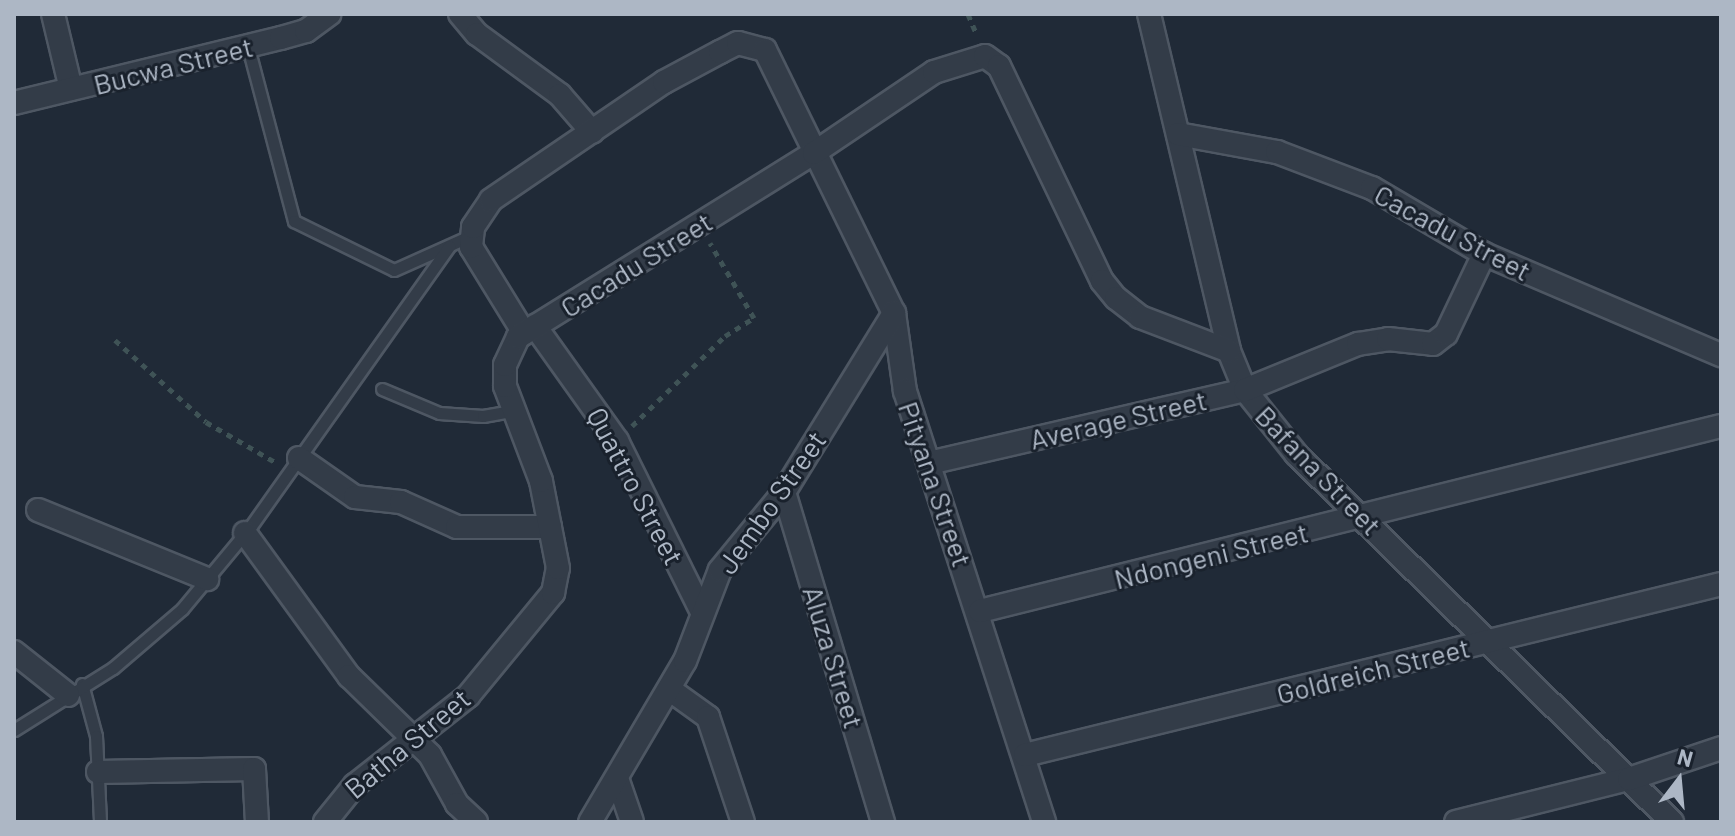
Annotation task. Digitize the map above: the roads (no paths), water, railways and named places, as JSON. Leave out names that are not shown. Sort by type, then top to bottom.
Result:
[{"type":"street","points":[[53,14],[71,89]]},
{"type":"street","points":[[460,14],[477,34],[560,95],[592,132],[491,200],[470,236]]},
{"type":"street","name":"Bafana Street","points":[[1149,14],[1229,351],[1245,390],[1296,454],[1672,822]]},
{"type":"street","name":"Bucwa Street","points":[[14,103],[306,31],[328,15]]},
{"type":"street","name":"Pityana Street","points":[[592,132],[664,82],[738,43],[752,43],[774,63],[814,153],[894,313],[905,391],[980,611],[1044,822]]},
{"type":"street","name":"Cacadu Street","points":[[530,330],[814,153],[908,86],[955,63],[985,56],[999,66],[1102,281],[1116,298],[1140,317],[1229,351]]},
{"type":"street","name":"Cacadu Street","points":[[1178,134],[1277,152],[1372,188],[1484,254],[1721,355]]},
{"type":"street","name":"Quattro Street","points":[[470,236],[530,330],[617,441],[702,612]]},
{"type":"street","name":"Average Street","points":[[929,463],[1245,390],[1358,344],[1440,340],[1484,254]]},
{"type":"street","name":"Jembo Street","points":[[590,822],[618,781],[669,689],[720,570],[784,492],[894,313]]},
{"type":"street","points":[[294,464],[355,497],[401,502],[457,527],[550,527],[541,481],[511,411],[505,365],[530,330]]},
{"type":"street","name":"Ndongeni Street","points":[[980,611],[1721,426]]},
{"type":"street","name":"Aluza Street","points":[[784,492],[883,822]]},
{"type":"street","points":[[38,510],[207,579]]},
{"type":"street","name":"Batha Street","points":[[325,822],[340,798],[468,696],[553,593],[558,568],[550,527]]},
{"type":"street","points":[[245,533],[349,676],[416,740],[457,804],[476,822]]},
{"type":"street","name":"Goldreich Street","points":[[1025,755],[1721,584]]},
{"type":"street","points":[[14,652],[75,690]]},
{"type":"street","points":[[669,689],[699,706],[708,717],[743,822]]},
{"type":"street","points":[[1456,822],[1629,779],[1721,748]]},
{"type":"street","points":[[98,772],[254,769],[257,822]]},
{"type":"street","points":[[618,781],[632,822]]},
{"type":"lane","points":[[248,47],[294,221],[394,270],[470,236]]},
{"type":"lane","points":[[14,730],[113,668],[182,609],[245,533],[449,246]]},
{"type":"lane","points":[[382,389],[439,413],[483,416],[511,411]]},
{"type":"lane","points":[[75,690],[94,726],[100,822]]}]
